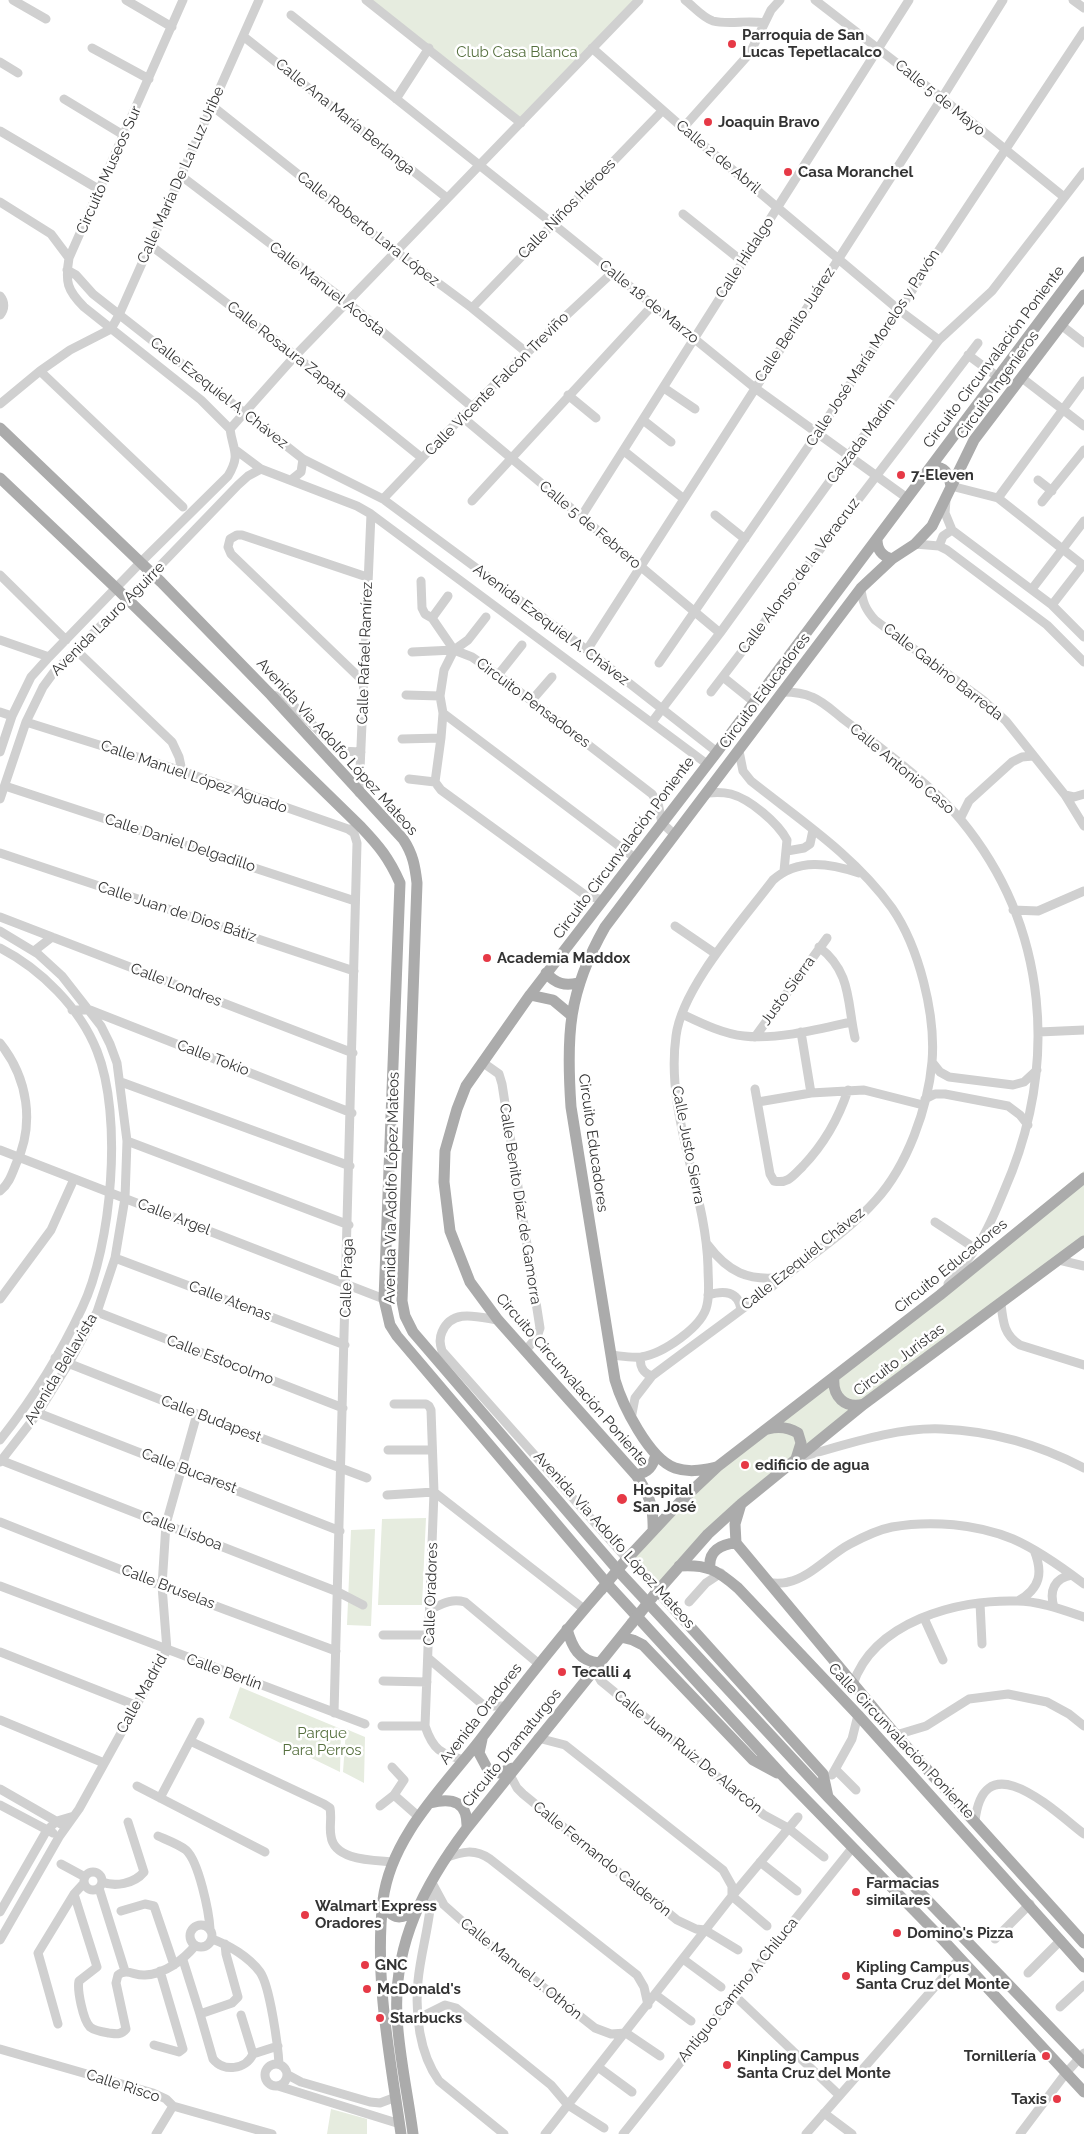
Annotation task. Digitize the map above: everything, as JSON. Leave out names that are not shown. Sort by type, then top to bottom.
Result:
[{"type":"main road","name":"Circuito Circunvalación Poniente","points":[[653,1531],[654,1514],[652,1500],[636,1475],[498,1320],[470,1282],[450,1231],[444,1182],[444,1151],[449,1133],[466,1086],[546,973],[717,752],[1084,262]]},
{"type":"main road","name":"Circuito Ingenieros","points":[[914,544],[932,526],[974,440],[1084,295]]},
{"type":"main road","name":"Avenida Via Adolfo López Mateos","points":[[0,428],[141,562],[271,695],[403,839],[410,850],[415,861],[417,883],[402,1301],[405,1316],[413,1332],[622,1575],[828,1797],[1082,2058]]},
{"type":"main road","points":[[930,467],[939,466],[944,469],[949,474],[952,486]]},
{"type":"main road","name":"Avenida Via Adolfo López Mateos","points":[[0,478],[128,599],[363,830],[382,849],[392,864],[400,883],[384,1299],[390,1325],[404,1347],[610,1587],[784,1777],[960,1958],[1084,2092]]},
{"type":"main road","points":[[877,539],[880,552],[886,557],[892,558]]},
{"type":"main road","name":"Circuito Educadores","points":[[717,1466],[695,1472],[683,1470],[665,1463],[656,1455],[631,1419],[620,1399],[570,1107],[568,1064],[571,1015],[578,984],[591,952],[605,927],[861,588],[892,558],[914,544]]},
{"type":"main road","points":[[546,973],[552,980],[560,984],[569,986],[578,984]]},
{"type":"main road","points":[[530,995],[553,1000],[571,1015]]},
{"type":"main road","name":"Circuito Educadores","points":[[626,1560],[717,1466],[940,1295],[1084,1178]]},
{"type":"main road","name":"Circuito Juristas","points":[[741,1504],[864,1404],[1084,1241]]},
{"type":"main road","points":[[834,1378],[833,1385],[839,1399],[851,1406],[864,1404]]},
{"type":"main road","points":[[763,1431],[780,1427],[788,1428],[798,1433],[801,1443],[796,1458]]},
{"type":"main road","points":[[636,1475],[650,1469],[656,1455]]},
{"type":"main road","points":[[715,1570],[710,1559],[716,1550],[726,1543],[736,1543],[735,1524],[741,1504]]},
{"type":"main road","name":"Circuito Dramaturgos","points":[[414,2134],[397,2018],[397,1996],[403,1952],[417,1908],[431,1881],[445,1858],[511,1771],[657,1592],[708,1534],[741,1504]]},
{"type":"main road","name":"Calle Circunvalación Poniente","points":[[736,1543],[896,1735],[975,1820],[1084,1943]]},
{"type":"main road","name":"Avenida Oradores","points":[[401,2129],[381,1982],[383,1900],[392,1862],[419,1816],[567,1629],[626,1560]]},
{"type":"main road","points":[[679,1566],[701,1565],[715,1570]]},
{"type":"main road","name":"Calle Circunvalación Poniente","points":[[715,1570],[754,1604],[858,1715],[1084,1966]]},
{"type":"main road","points":[[657,1592],[823,1774],[828,1797]]},
{"type":"main road","points":[[567,1629],[576,1652],[597,1666]]},
{"type":"main road","points":[[621,1637],[643,1645],[753,1760],[784,1777]]},
{"type":"main road","points":[[482,1737],[479,1753],[487,1768],[498,1773],[511,1771]]},
{"type":"main road","points":[[430,1803],[448,1800],[458,1804],[466,1814],[467,1828]]},
{"type":"main road","points":[[383,1900],[389,1913],[397,1917],[405,1917],[417,1908]]},
{"type":"street","points":[[13,0],[46,19]]},
{"type":"street","points":[[126,0],[172,27]]},
{"type":"street","name":"Circuito Museos Sur","points":[[110,329],[73,296],[67,284],[67,270],[70,258],[183,0]]},
{"type":"street","name":"Calle María De La Luz Uribe","points":[[110,329],[119,314],[259,0]]},
{"type":"street","points":[[366,0],[522,123]]},
{"type":"street","points":[[237,452],[230,429],[244,413],[295,356],[395,251],[522,123],[639,0]]},
{"type":"street","points":[[685,0],[705,17],[713,21],[764,23]]},
{"type":"street","points":[[683,128],[750,53],[771,10],[780,0]]},
{"type":"street","name":"Calle 5 de Mayo","points":[[815,0],[942,98],[1064,197]]},
{"type":"street","name":"Calle Hidalgo","points":[[582,517],[909,0]]},
{"type":"street","name":"Calle Benito Juárez","points":[[587,650],[942,98],[1002,0]]},
{"type":"street","points":[[1073,0],[1084,8]]},
{"type":"street","name":"Calle 18 de Marzo","points":[[291,15],[755,388],[907,498]]},
{"type":"street","name":"Calle José María Morelos y Pavón","points":[[659,663],[817,434],[1084,31]]},
{"type":"street","name":"Calle Ana María Berlanga","points":[[243,36],[447,198]]},
{"type":"street","points":[[92,48],[149,79]]},
{"type":"street","points":[[396,99],[429,48]]},
{"type":"street","name":"Calle 2 de Abril","points":[[592,48],[662,111],[899,310],[939,340]]},
{"type":"street","points":[[0,62],[18,72]]},
{"type":"street","points":[[64,99],[125,136]]},
{"type":"street","name":"Calle Roberto Lara López","points":[[211,105],[526,352]]},
{"type":"street","name":"Calle Niños Héroes","points":[[472,308],[662,111]]},
{"type":"street","points":[[0,131],[100,190]]},
{"type":"street","name":"Calzada Madín","points":[[652,722],[720,633],[848,456],[939,340],[992,291],[1084,172]]},
{"type":"street","name":"Calle Manuel Acosta","points":[[180,176],[347,302],[472,406]]},
{"type":"street","points":[[0,202],[52,234],[70,258]]},
{"type":"street","points":[[683,214],[743,262]]},
{"type":"street","name":"Calle Rosaura Zapata","points":[[150,245],[295,356],[422,458]]},
{"type":"street","name":"Calle Ezequiel A. Chávez","points":[[67,270],[76,275],[93,294],[303,459],[383,499]]},
{"type":"street","name":"Calle Vicente Falcón Treviño","points":[[383,499],[461,416],[526,352],[613,272]]},
{"type":"street","points":[[0,296],[4,301],[4,306],[0,315]]},
{"type":"street","points":[[472,501],[653,305]]},
{"type":"street","points":[[1061,325],[1084,343]]},
{"type":"street","points":[[0,404],[40,371],[70,350],[110,329]]},
{"type":"street","name":"Calle Ezequiel A. Chávez","points":[[110,329],[202,400],[230,429]]},
{"type":"street","name":"Calle Alonso de la Veracruz","points":[[711,692],[978,343]]},
{"type":"street","points":[[968,356],[998,377]]},
{"type":"street","points":[[40,371],[183,507]]},
{"type":"street","points":[[1022,378],[1084,426]]},
{"type":"street","points":[[998,498],[1084,381]]},
{"type":"street","points":[[664,388],[695,409]]},
{"type":"street","points":[[568,395],[596,418]]},
{"type":"street","name":"Calle 5 de Febrero","points":[[461,416],[720,633]]},
{"type":"street","points":[[643,420],[671,442]]},
{"type":"street","points":[[1042,502],[1084,450]]},
{"type":"street","points":[[624,451],[684,499]]},
{"type":"street","name":"Calle Ezequiel A. Chávez","points":[[237,452],[261,469],[357,506],[371,514]]},
{"type":"street","name":"Avenida Lauro Aguirre","points":[[0,752],[12,716],[31,678],[141,562],[228,476],[234,466],[237,452]]},
{"type":"street","points":[[291,480],[301,472],[303,459]]},
{"type":"street","name":"Avenida Lauro Aguirre","points":[[0,799],[26,722],[43,686],[238,485],[261,469]]},
{"type":"street","points":[[1038,480],[1052,491]]},
{"type":"street","points":[[952,486],[998,498],[1062,550],[1084,565],[1052,605]]},
{"type":"street","points":[[946,498],[945,513],[952,530],[1052,605],[1084,638]]},
{"type":"street","name":"Avenida Ezequiel A. Chávez","points":[[383,499],[587,650],[717,752]]},
{"type":"street","name":"Avenida Ezequiel A. Chávez","points":[[371,514],[707,764]]},
{"type":"street","name":"Calle Rafael Ramírez","points":[[359,793],[371,514]]},
{"type":"street","points":[[714,515],[745,539]]},
{"type":"street","points":[[1032,589],[1084,521]]},
{"type":"street","points":[[939,546],[943,536],[952,530]]},
{"type":"street","points":[[364,682],[231,554],[228,547],[230,539],[242,534],[368,577]]},
{"type":"street","points":[[914,544],[939,546],[1032,614],[1084,662]]},
{"type":"street","points":[[0,575],[66,640]]},
{"type":"street","points":[[421,581],[422,608],[425,614],[432,618],[454,650]]},
{"type":"street","name":"Calle Gabino Barreda","points":[[861,588],[862,600],[867,611],[875,620],[983,700],[1006,721],[1065,796],[1084,826]]},
{"type":"street","points":[[432,618],[448,596]]},
{"type":"street","points":[[486,617],[468,640],[454,650],[444,670],[440,696],[442,713],[441,738],[435,782],[441,790],[585,895],[603,900]]},
{"type":"street","points":[[0,640],[49,657]]},
{"type":"street","points":[[498,674],[522,646]]},
{"type":"street","points":[[76,650],[172,742],[180,757],[182,771]]},
{"type":"street","points":[[412,652],[454,650]]},
{"type":"street","name":"Circuito Pensadores","points":[[454,650],[472,657],[498,674],[652,794],[658,803],[662,822],[675,835]]},
{"type":"street","points":[[532,700],[552,677]]},
{"type":"street","points":[[723,677],[754,702]]},
{"type":"street","name":"Calle Antonio Caso","points":[[782,692],[796,692],[821,702],[899,762],[960,819],[1000,880],[1013,910],[1028,954],[1037,998],[1039,1032],[1037,1070],[1028,1125],[1015,1166],[987,1230],[976,1249],[940,1295]]},
{"type":"street","points":[[271,695],[286,698],[338,751],[361,752]]},
{"type":"street","points":[[406,695],[440,696]]},
{"type":"street","points":[[0,712],[12,716]]},
{"type":"street","points":[[442,713],[635,858]]},
{"type":"street","name":"Calle Manuel López Aguado","points":[[26,722],[182,771],[348,829],[363,830]]},
{"type":"street","points":[[402,739],[441,738]]},
{"type":"street","name":"Calle Ezequiel Chávez","points":[[631,1419],[635,1398],[652,1376],[838,1235],[876,1200],[898,1170],[914,1136],[924,1102],[932,1062],[930,1015],[923,976],[910,941],[892,908],[842,853],[751,781],[743,771],[739,751]]},
{"type":"street","points":[[960,819],[969,801],[1012,762],[1022,757],[1033,756]]},
{"type":"street","points":[[409,779],[435,782]]},
{"type":"street","name":"Calle Daniel Delgadillo","points":[[5,786],[355,901]]},
{"type":"street","points":[[708,793],[721,792],[743,799],[782,830],[787,840],[784,870],[826,864],[862,873]]},
{"type":"street","points":[[1065,796],[1074,797],[1084,794]]},
{"type":"street","points":[[348,829],[354,833],[357,843]]},
{"type":"street","points":[[357,843],[363,830]]},
{"type":"street","points":[[787,851],[804,848],[810,844],[813,830]]},
{"type":"street","name":"Calle Praga","points":[[334,1713],[352,1113],[357,843]]},
{"type":"street","name":"Calle Juan de Dios Bátiz","points":[[0,853],[354,971]]},
{"type":"street","name":"Calle Justo Sierra","points":[[611,1355],[640,1357],[662,1349],[694,1327],[705,1312],[708,1295],[707,1244],[676,1096],[674,1054],[676,1035],[690,996],[716,954],[773,880],[784,870]]},
{"type":"street","points":[[1013,910],[1038,911],[1084,891]]},
{"type":"street","name":"Calle Londres","points":[[0,917],[353,1053]]},
{"type":"street","points":[[675,926],[716,954]]},
{"type":"street","name":"Avenida Bellavista","points":[[0,931],[34,951],[62,976],[90,1010],[110,1044],[120,1082],[127,1142],[125,1198],[114,1258],[97,1312],[69,1363],[38,1413],[1,1461]]},
{"type":"street","points":[[34,951],[52,937]]},
{"type":"street","points":[[819,947],[827,938]]},
{"type":"street","name":"Justo Sierra","points":[[682,1014],[730,1033],[755,1037],[801,1032],[851,1022],[848,993],[836,964],[830,955],[819,947],[755,1037]]},
{"type":"street","name":"Avenida Bellavista","points":[[0,948],[29,966],[44,979],[72,1010],[86,1029],[97,1049],[106,1079],[112,1145],[110,1193],[100,1254],[83,1307],[26,1407],[0,1440]]},
{"type":"street","name":"Calle Tokio","points":[[72,1010],[90,1010],[352,1113]]},
{"type":"street","points":[[851,1022],[855,1038]]},
{"type":"street","points":[[1039,1032],[1084,1030]]},
{"type":"street","points":[[801,1032],[811,1093]]},
{"type":"street","points":[[0,1043],[16,1068],[24,1090],[27,1113],[26,1135],[19,1158],[9,1180],[0,1191]]},
{"type":"street","name":"Calle Benito Díaz de Gamorra","points":[[482,1062],[499,1074],[502,1084],[540,1328],[537,1337],[526,1350]]},
{"type":"street","points":[[932,1062],[940,1072],[950,1077],[1012,1084],[1024,1082],[1037,1070]]},
{"type":"street","points":[[120,1082],[350,1166]]},
{"type":"street","points":[[755,1089],[770,1174],[774,1181],[783,1183],[790,1180],[822,1145],[841,1110],[848,1090]]},
{"type":"street","points":[[758,1102],[811,1093],[848,1090],[878,1093],[924,1102],[935,1094],[945,1094],[1008,1106],[1020,1114],[1028,1125]]},
{"type":"street","points":[[127,1142],[348,1225]]},
{"type":"street","name":"Calle Argel","points":[[0,1150],[384,1299]]},
{"type":"street","points":[[0,1299],[51,1230],[74,1179]]},
{"type":"street","points":[[935,1222],[976,1249]]},
{"type":"street","name":"Calle Justo Sierra","points":[[707,1244],[718,1258],[732,1270],[749,1277],[767,1279],[785,1276]]},
{"type":"street","name":"Calle Atenas","points":[[114,1258],[345,1345]]},
{"type":"street","points":[[1059,1260],[1084,1266]]},
{"type":"street","points":[[708,1295],[722,1292],[734,1295],[739,1300],[741,1309]]},
{"type":"street","points":[[1001,1304],[1003,1325],[1012,1340],[1020,1345],[1084,1365]]},
{"type":"street","name":"Calle Estocolmo","points":[[97,1312],[343,1408]]},
{"type":"street","points":[[498,1320],[466,1315],[454,1318],[448,1323],[441,1335],[442,1351],[626,1560]]},
{"type":"street","points":[[640,1357],[643,1371],[652,1376]]},
{"type":"street","name":"Calle Budapest","points":[[55,1358],[341,1470],[368,1478]]},
{"type":"street","name":"Calle Oradores","points":[[394,1404],[426,1404],[430,1406],[434,1492],[425,1726]]},
{"type":"street","name":"Calle Bucarest","points":[[38,1413],[181,1467],[340,1531]]},
{"type":"street","name":"Calle Madrid","points":[[65,1827],[74,1816],[167,1650],[162,1586],[166,1524],[197,1414]]},
{"type":"street","points":[[796,1458],[854,1442],[897,1433],[941,1429],[999,1436],[1035,1446],[1084,1468]]},
{"type":"street","points":[[388,1450],[432,1450]]},
{"type":"street","name":"Calle Lisboa","points":[[1,1461],[338,1592],[364,1605]]},
{"type":"street","points":[[387,1496],[434,1492],[584,1609]]},
{"type":"street","name":"Calle Bruselas","points":[[0,1522],[162,1586],[336,1651]]},
{"type":"street","points":[[769,1584],[788,1583],[803,1576],[840,1550],[868,1535],[892,1527],[922,1524],[953,1525],[987,1531],[1013,1540],[1034,1550],[1084,1584]]},
{"type":"street","points":[[1018,1601],[1028,1595],[1034,1588],[1040,1574],[1034,1550]]},
{"type":"street","points":[[688,1602],[706,1583],[715,1570]]},
{"type":"street","points":[[1054,1607],[1051,1599],[1055,1584],[1060,1579],[1072,1575]]},
{"type":"street","name":"Calle Berlín","points":[[0,1586],[365,1724]]},
{"type":"street","points":[[430,1609],[448,1601],[465,1602],[539,1664]]},
{"type":"street","points":[[853,1684],[858,1669],[875,1648],[896,1632],[924,1618],[953,1609],[980,1603],[1018,1601],[1054,1607],[1084,1617]]},
{"type":"street","points":[[980,1603],[982,1644]]},
{"type":"street","points":[[924,1618],[943,1660]]},
{"type":"street","points":[[383,1635],[429,1635]]},
{"type":"street","points":[[0,1652],[136,1705]]},
{"type":"street","points":[[428,1658],[482,1704],[507,1706]]},
{"type":"street","name":"Calle Juan Ruíz De Alarcón","points":[[597,1666],[601,1681],[764,1815],[788,1828],[824,1857]]},
{"type":"street","points":[[383,1681],[427,1682]]},
{"type":"street","points":[[896,1735],[926,1726],[969,1699],[1008,1694],[1047,1702],[1069,1714],[1084,1726]]},
{"type":"street","points":[[856,1790],[834,1772],[852,1739],[858,1715]]},
{"type":"street","points":[[0,1720],[104,1763]]},
{"type":"street","points":[[160,1798],[200,1722]]},
{"type":"street","points":[[382,1726],[425,1726],[434,1745],[441,1753],[464,1760]]},
{"type":"street","points":[[538,1738],[565,1745],[723,1870],[732,1886],[732,1896],[767,1926]]},
{"type":"street","points":[[190,1741],[330,1808],[331,1836],[340,1852],[357,1858],[392,1862]]},
{"type":"street","points":[[380,1806],[394,1795],[404,1780],[392,1767]]},
{"type":"street","name":"Calle Fernando Calderón","points":[[511,1771],[517,1788],[523,1794],[677,1920],[696,1929],[705,1930],[738,1950]]},
{"type":"street","points":[[975,1820],[977,1805],[984,1792],[994,1784],[1009,1783],[1025,1790],[1043,1802],[1084,1834]]},
{"type":"street","points":[[137,1786],[265,1852]]},
{"type":"street","points":[[0,1789],[65,1827],[0,1940]]},
{"type":"street","points":[[394,1795],[419,1816]]},
{"type":"street","points":[[0,1805],[58,1837]]},
{"type":"street","points":[[14,1915],[1,1908],[48,1830],[57,1821],[74,1816]]},
{"type":"street","points":[[545,2134],[732,1896],[798,1817]]},
{"type":"street","points":[[61,1864],[84,1880],[90,1890],[100,1885],[120,1884],[140,1877],[144,1872],[128,1822]]},
{"type":"street","points":[[158,1836],[186,1850],[194,1862],[210,1919],[212,1939]]},
{"type":"street","name":"Antiguo Camino A Chiluca","points":[[623,2134],[853,1847]]},
{"type":"street","points":[[445,1858],[464,1851],[483,1854],[490,1859],[637,1975],[644,1987],[648,2005]]},
{"type":"street","points":[[760,1862],[797,1891]]},
{"type":"street","points":[[58,2024],[38,1953],[89,1873],[95,1873],[100,1876],[100,1885],[125,1971]]},
{"type":"street","points":[[431,1881],[432,1904],[418,1981],[419,2018],[424,2050],[439,2081],[504,2134]]},
{"type":"street","name":"Calle Manuel J. Othón","points":[[431,1881],[444,1905],[480,1937],[594,2028],[611,2034],[626,2033]]},
{"type":"street","points":[[74,1894],[97,1967],[79,1981],[77,1988],[88,2023],[92,2028],[118,2034],[123,2033],[126,2028],[116,1979],[118,1975],[125,1971],[146,1976],[174,1966],[184,1960],[195,1946]]},
{"type":"street","points":[[121,1910],[145,1904],[154,1906],[174,1966]]},
{"type":"street","points":[[995,1939],[1030,1904]]},
{"type":"street","points":[[195,1946],[191,1940],[192,1930],[201,1926],[210,1929]]},
{"type":"street","points":[[212,1939],[225,1944],[254,1965],[261,1974],[278,2046],[279,2064]]},
{"type":"street","points":[[195,1946],[205,1947],[212,1939]]},
{"type":"street","points":[[1028,1973],[1061,1940]]},
{"type":"street","points":[[200,2014],[232,2003],[238,1997],[225,1944]]},
{"type":"street","points":[[806,2134],[960,1958]]},
{"type":"street","points":[[683,1959],[721,1987]]},
{"type":"street","points":[[184,1960],[213,2059],[218,2065],[237,2067],[250,2060],[253,2054],[241,2015]]},
{"type":"street","points":[[154,2045],[179,2052],[183,2049],[160,1971]]},
{"type":"street","points":[[1060,2007],[1084,1985]]},
{"type":"street","points":[[656,1995],[691,2021]]},
{"type":"street","points":[[734,1995],[839,2095]]},
{"type":"street","points":[[419,2018],[445,2005],[456,2008],[551,2085],[568,2105],[604,2128]]},
{"type":"street","points":[[626,2033],[660,2056]]},
{"type":"street","points":[[253,2054],[278,2046]]},
{"type":"street","name":"Calle Risco","points":[[0,2049],[153,2093],[166,2099],[173,2106],[272,2134]]},
{"type":"street","points":[[1020,2134],[1066,2073],[1082,2058]]},
{"type":"street","points":[[396,2097],[380,2103],[370,2102],[301,2082],[288,2075],[285,2068],[279,2064],[268,2067],[265,2074],[268,2082],[401,2129]]},
{"type":"street","points":[[598,2067],[632,2092]]},
{"type":"street","points":[[278,2086],[285,2082],[288,2075]]},
{"type":"street","points":[[156,2134],[173,2106]]},
{"type":"street","points":[[824,2113],[852,2134]]},
{"type":"green space","name":"Club Casa Blanca","points":[[366,0],[639,0],[521,123]]},
{"type":"green space","points":[[1084,1171],[1084,1238],[794,1456],[658,1588],[628,1558],[681,1501]]},
{"type":"green space","points":[[426,1518],[422,1605],[378,1605],[382,1519]]},
{"type":"green space","points":[[375,1529],[371,1626],[347,1625],[351,1530]]},
{"type":"green space","name":"Parque Para Perros","points":[[240,1687],[341,1729],[340,1772],[229,1718]]},
{"type":"green space","points":[[346,1729],[365,1737],[364,1783],[343,1772]]},
{"type":"green space","points":[[331,2109],[367,2119],[367,2134],[327,2134]]},
{"type":"place","name":"Parroquia de San Lucas Tepetlacalco","points":[[732,44]]},
{"type":"place","name":"Joaquin Bravo","points":[[708,122]]},
{"type":"place","name":"Casa Moranchel","points":[[788,172]]},
{"type":"place","name":"7-Eleven","points":[[901,475]]},
{"type":"place","name":"Academia Maddox","points":[[487,958]]},
{"type":"place","name":"edificio de agua","points":[[745,1465]]},
{"type":"place","name":"Hospital San José","points":[[622,1499]]},
{"type":"place","name":"Tecalli 4","points":[[562,1672]]},
{"type":"place","name":"Farmacias similares","points":[[856,1892]]},
{"type":"place","name":"Walmart Express Oradores","points":[[305,1915]]},
{"type":"place","name":"Domino's Pizza","points":[[897,1933]]},
{"type":"place","name":"GNC","points":[[365,1965]]},
{"type":"place","name":"Kipling Campus Santa Cruz del Monte","points":[[846,1976]]},
{"type":"place","name":"McDonald's","points":[[367,1989]]},
{"type":"place","name":"Starbucks","points":[[380,2018]]},
{"type":"place","name":"Tornillería","points":[[1046,2056]]},
{"type":"place","name":"Kinpling Campus Santa Cruz del Monte","points":[[727,2065]]},
{"type":"place","name":"Taxis","points":[[1057,2099]]}]
